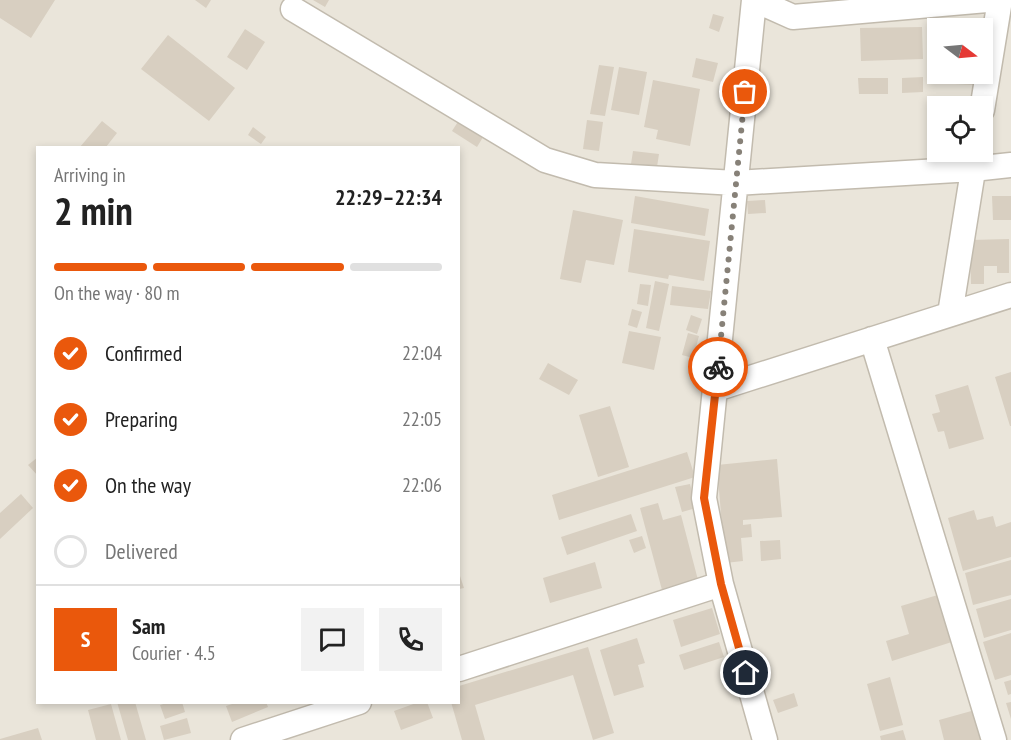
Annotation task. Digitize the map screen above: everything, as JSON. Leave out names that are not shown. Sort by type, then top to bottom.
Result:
[{"type":"street","points":[[765,740],[721,584],[704,498],[754,0],[793,16],[987,0]]},
{"type":"street","points":[[984,96],[1000,0]]},
{"type":"street","points":[[293,9],[545,160],[596,175],[736,183],[953,162]]},
{"type":"street","points":[[950,314],[974,162]]},
{"type":"street","points":[[989,162],[1011,165]]},
{"type":"street","points":[[716,389],[1011,295]]},
{"type":"street","points":[[872,339],[994,740]]},
{"type":"street","points":[[460,669],[721,584]]},
{"type":"street","points":[[243,740],[353,704]]},
{"type":"shaded area","points":[[0,0],[1011,0],[1011,740],[0,740]]},
{"type":"building","points":[[0,0],[55,0],[31,38],[0,18]]},
{"type":"building","points":[[195,0],[211,0],[206,8]]},
{"type":"building","points":[[313,0],[329,0],[325,7]]},
{"type":"building","points":[[713,14],[724,17],[719,32],[709,28]]},
{"type":"building","points":[[922,27],[923,59],[861,61],[860,28]]},
{"type":"building","points":[[245,29],[265,42],[247,70],[227,57]]},
{"type":"building","points":[[168,35],[235,88],[209,121],[141,69]]},
{"type":"building","points":[[696,58],[718,63],[713,82],[692,77]]},
{"type":"building","points":[[599,65],[614,67],[605,116],[590,114]]},
{"type":"building","points":[[619,67],[647,72],[639,115],[611,110]]},
{"type":"building","points":[[923,77],[923,92],[902,93],[902,78]]},
{"type":"building","points":[[858,78],[888,78],[888,94],[859,94]]},
{"type":"building","points":[[653,80],[700,89],[690,146],[656,139],[658,130],[644,127]]},
{"type":"building","points":[[463,114],[488,129],[477,147],[452,131]]},
{"type":"building","points":[[587,120],[603,122],[599,151],[583,149]]},
{"type":"building","points":[[102,121],[117,133],[107,146],[81,146]]},
{"type":"building","points":[[253,127],[266,137],[261,144],[248,135]]},
{"type":"building","points":[[633,151],[659,154],[657,167],[631,164]]},
{"type":"building","points":[[635,196],[709,209],[705,236],[631,223]]},
{"type":"building","points":[[992,196],[1011,196],[1011,220],[993,220]]},
{"type":"building","points":[[765,200],[766,213],[748,214],[747,201]]},
{"type":"building","points":[[573,210],[623,220],[614,265],[586,260],[581,283],[560,279]]},
{"type":"building","points":[[634,229],[710,241],[704,281],[669,275],[668,279],[628,272]]},
{"type":"building","points":[[1009,239],[1009,273],[997,273],[997,266],[984,266],[984,284],[971,284],[970,240]]},
{"type":"building","points":[[655,281],[669,284],[659,331],[646,328]]},
{"type":"building","points":[[640,284],[651,285],[648,306],[637,304]]},
{"type":"building","points":[[672,286],[711,291],[708,309],[670,305]]},
{"type":"building","points":[[632,309],[642,312],[637,328],[628,325]]},
{"type":"building","points":[[691,315],[702,319],[697,334],[686,330]]},
{"type":"building","points":[[629,331],[661,337],[654,370],[622,363]]},
{"type":"building","points":[[688,333],[699,336],[693,358],[682,355]]},
{"type":"building","points":[[548,363],[578,380],[569,395],[539,379]]},
{"type":"building","points":[[1011,372],[1011,426],[1010,426],[995,377]]},
{"type":"building","points":[[968,385],[984,439],[949,449],[944,431],[938,432],[932,414],[940,412],[935,395]]},
{"type":"building","points":[[610,406],[629,467],[598,477],[579,415]]},
{"type":"building","points":[[687,452],[695,477],[559,520],[552,495]]},
{"type":"building","points":[[36,459],[36,474],[28,465]]},
{"type":"building","points":[[777,459],[782,517],[743,520],[743,525],[751,524],[752,537],[741,538],[743,561],[725,563],[717,465]]},
{"type":"building","points":[[690,484],[696,508],[682,512],[675,487]]},
{"type":"building","points":[[21,494],[33,508],[0,539],[0,513]]},
{"type":"building","points":[[658,503],[663,520],[681,515],[698,580],[662,590],[640,508]]},
{"type":"building","points":[[974,510],[977,520],[993,516],[996,527],[1011,522],[1011,557],[963,571],[948,518]]},
{"type":"building","points":[[631,514],[637,531],[567,555],[561,537]]},
{"type":"building","points":[[642,536],[646,548],[634,553],[629,540]]},
{"type":"building","points":[[780,540],[781,559],[761,561],[760,541]]},
{"type":"building","points":[[1011,560],[1011,595],[973,605],[965,573]]},
{"type":"building","points":[[595,562],[602,588],[550,603],[543,578]]},
{"type":"building","points":[[460,576],[464,588],[460,589]]},
{"type":"building","points":[[941,594],[955,641],[892,661],[886,641],[909,634],[901,606]]},
{"type":"building","points":[[1011,599],[1011,630],[984,638],[976,609]]},
{"type":"building","points":[[712,608],[720,634],[681,647],[673,620]]},
{"type":"building","points":[[1011,633],[1011,675],[995,680],[983,642]]},
{"type":"building","points":[[637,638],[645,663],[638,665],[644,687],[614,696],[600,650]]},
{"type":"building","points":[[719,642],[724,657],[684,670],[679,655]]},
{"type":"building","points":[[588,647],[614,733],[593,740],[573,675],[475,705],[485,740],[462,740],[452,704],[460,704],[460,686]]},
{"type":"building","points":[[890,677],[903,725],[880,731],[867,684]]},
{"type":"building","points":[[1011,680],[1011,694],[1008,695],[1004,682]]},
{"type":"building","points":[[794,693],[798,706],[778,713],[773,700]]},
{"type":"building","points":[[1011,702],[1011,719],[1006,703]]},
{"type":"building","points":[[111,704],[121,740],[96,740],[88,710]]},
{"type":"building","points":[[118,704],[136,704],[146,740],[128,740]]},
{"type":"building","points":[[183,704],[185,712],[165,719],[160,705]]},
{"type":"building","points":[[267,704],[268,707],[232,722],[226,706]]},
{"type":"building","points":[[413,704],[428,704],[433,718],[401,730],[394,711]]},
{"type":"building","points":[[975,710],[983,740],[944,740],[939,720]]},
{"type":"building","points":[[187,718],[191,733],[164,740],[160,726]]},
{"type":"building","points":[[38,728],[42,740],[0,740],[0,739]]},
{"type":"building","points":[[903,730],[906,740],[881,740],[880,736]]},
{"type":"way so far","points":[[718,367],[745,92]]},
{"type":"route","points":[[718,367],[704,498],[721,584],[746,673]]}]
